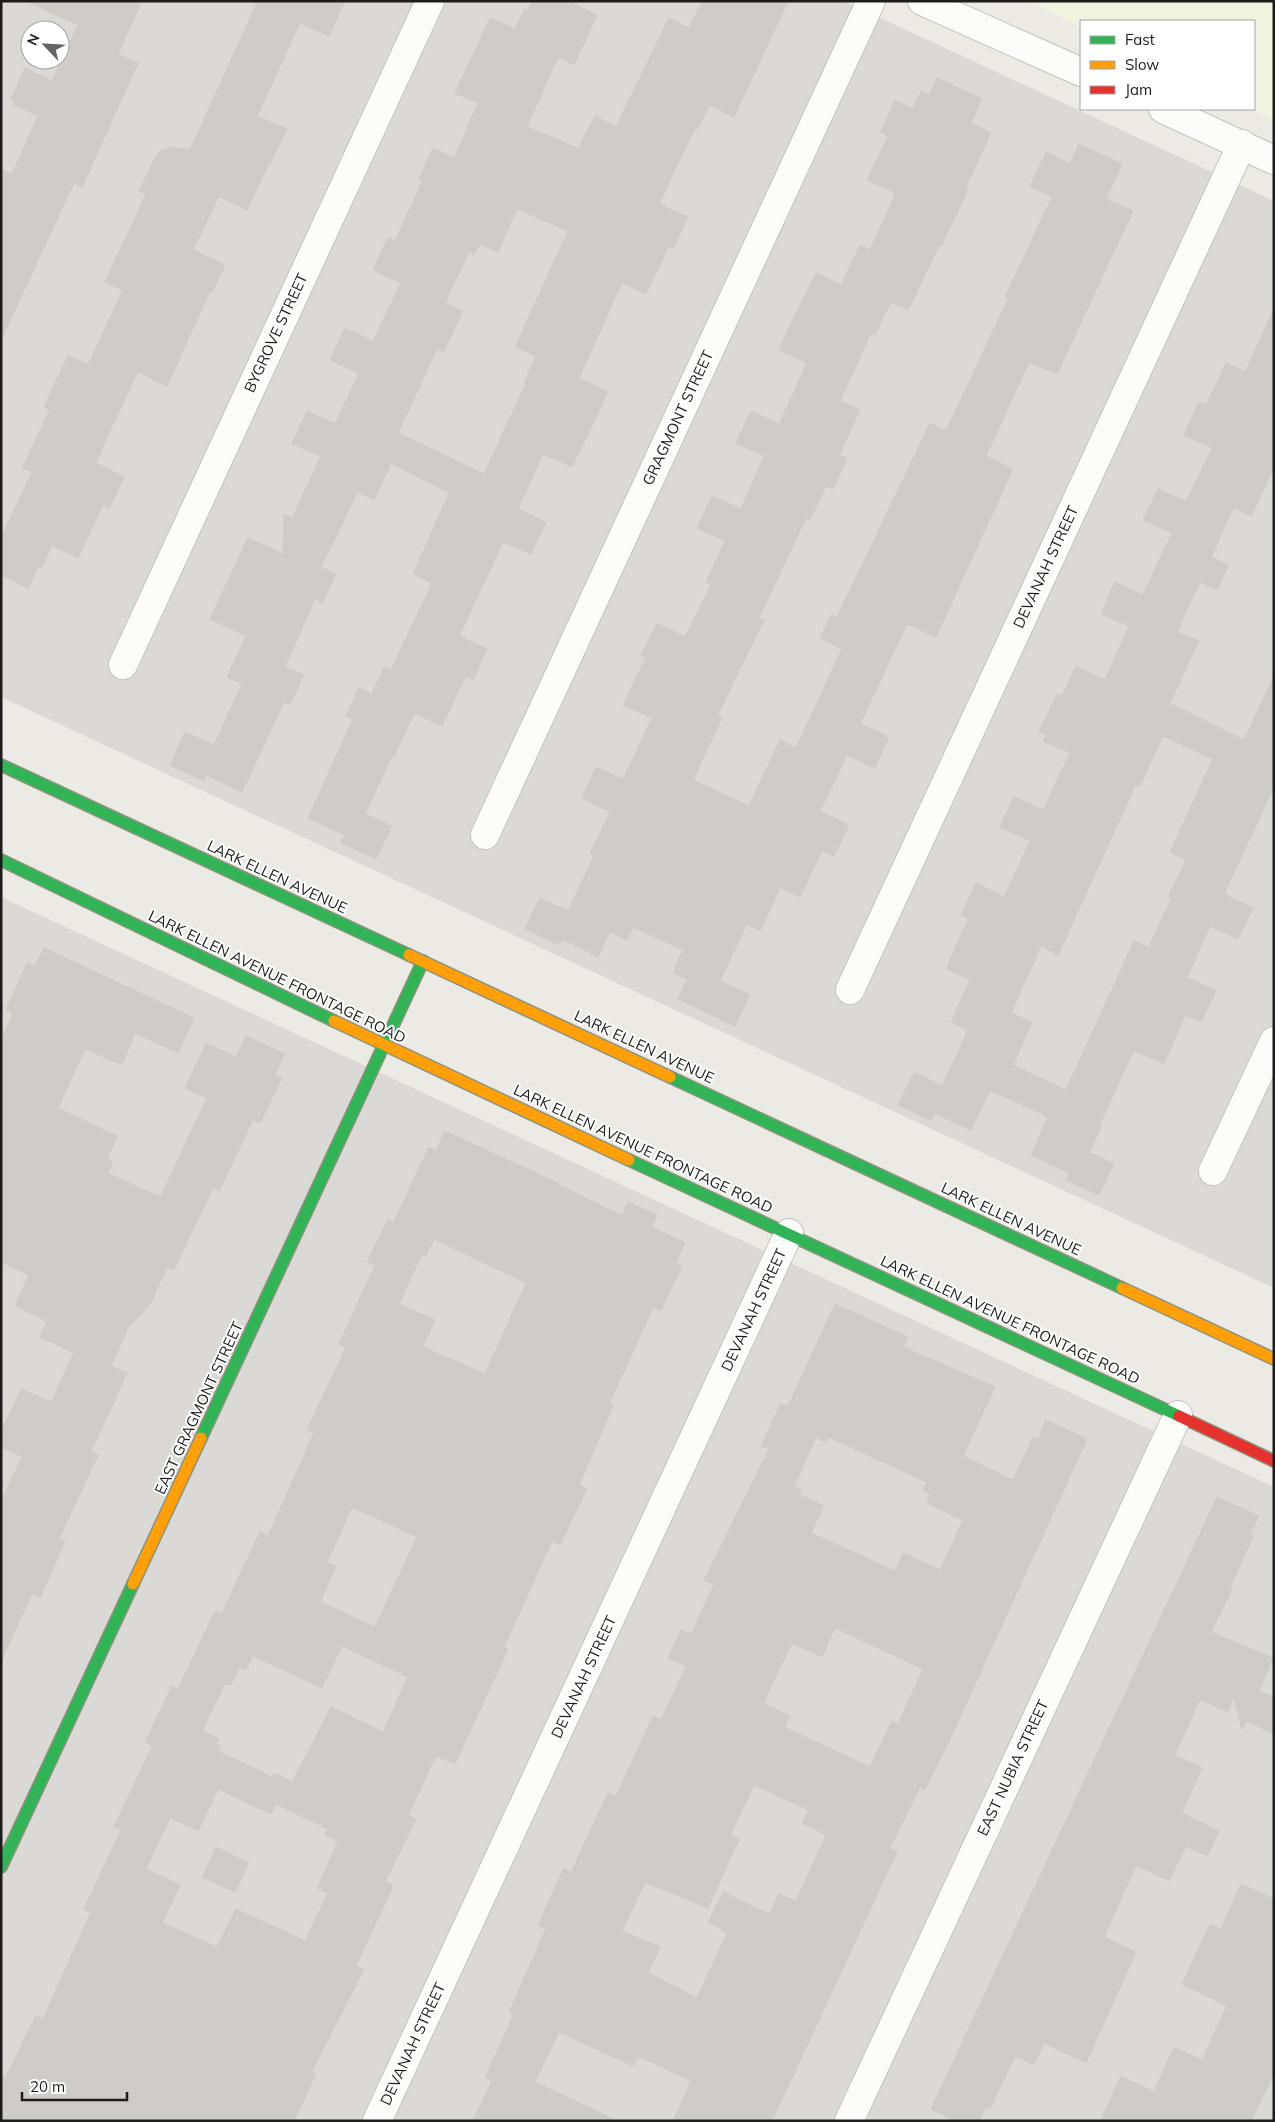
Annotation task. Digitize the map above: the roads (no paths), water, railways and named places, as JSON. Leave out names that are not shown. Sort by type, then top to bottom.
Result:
[{"type":"street","name":"BYGROVE STREET","points":[[123,665],[430,1]]},
{"type":"street","name":"GRAGMONT STREET","points":[[484,835],[871,1]]},
{"type":"street","points":[[922,1],[1080,72]]},
{"type":"street","points":[[1165,110],[1274,160]]},
{"type":"street","name":"DEVANAH STREET","points":[[850,990],[1242,144]]},
{"type":"street","name":"LARK ELLEN AVENUE","points":[[1,765],[1274,1359]]},
{"type":"street","name":"LARK ELLEN AVENUE FRONTAGE ROAD","points":[[1,860],[384,1045],[1274,1460]]},
{"type":"street","name":"EAST GRAGMONT STREET","points":[[1,1867],[423,961]]},
{"type":"street","points":[[1213,1171],[1274,1041]]},
{"type":"street","name":"DEVANAH STREET","points":[[377,2121],[789,1233]]},
{"type":"street","name":"EAST NUBIA STREET","points":[[849,2121],[1178,1415]]}]
